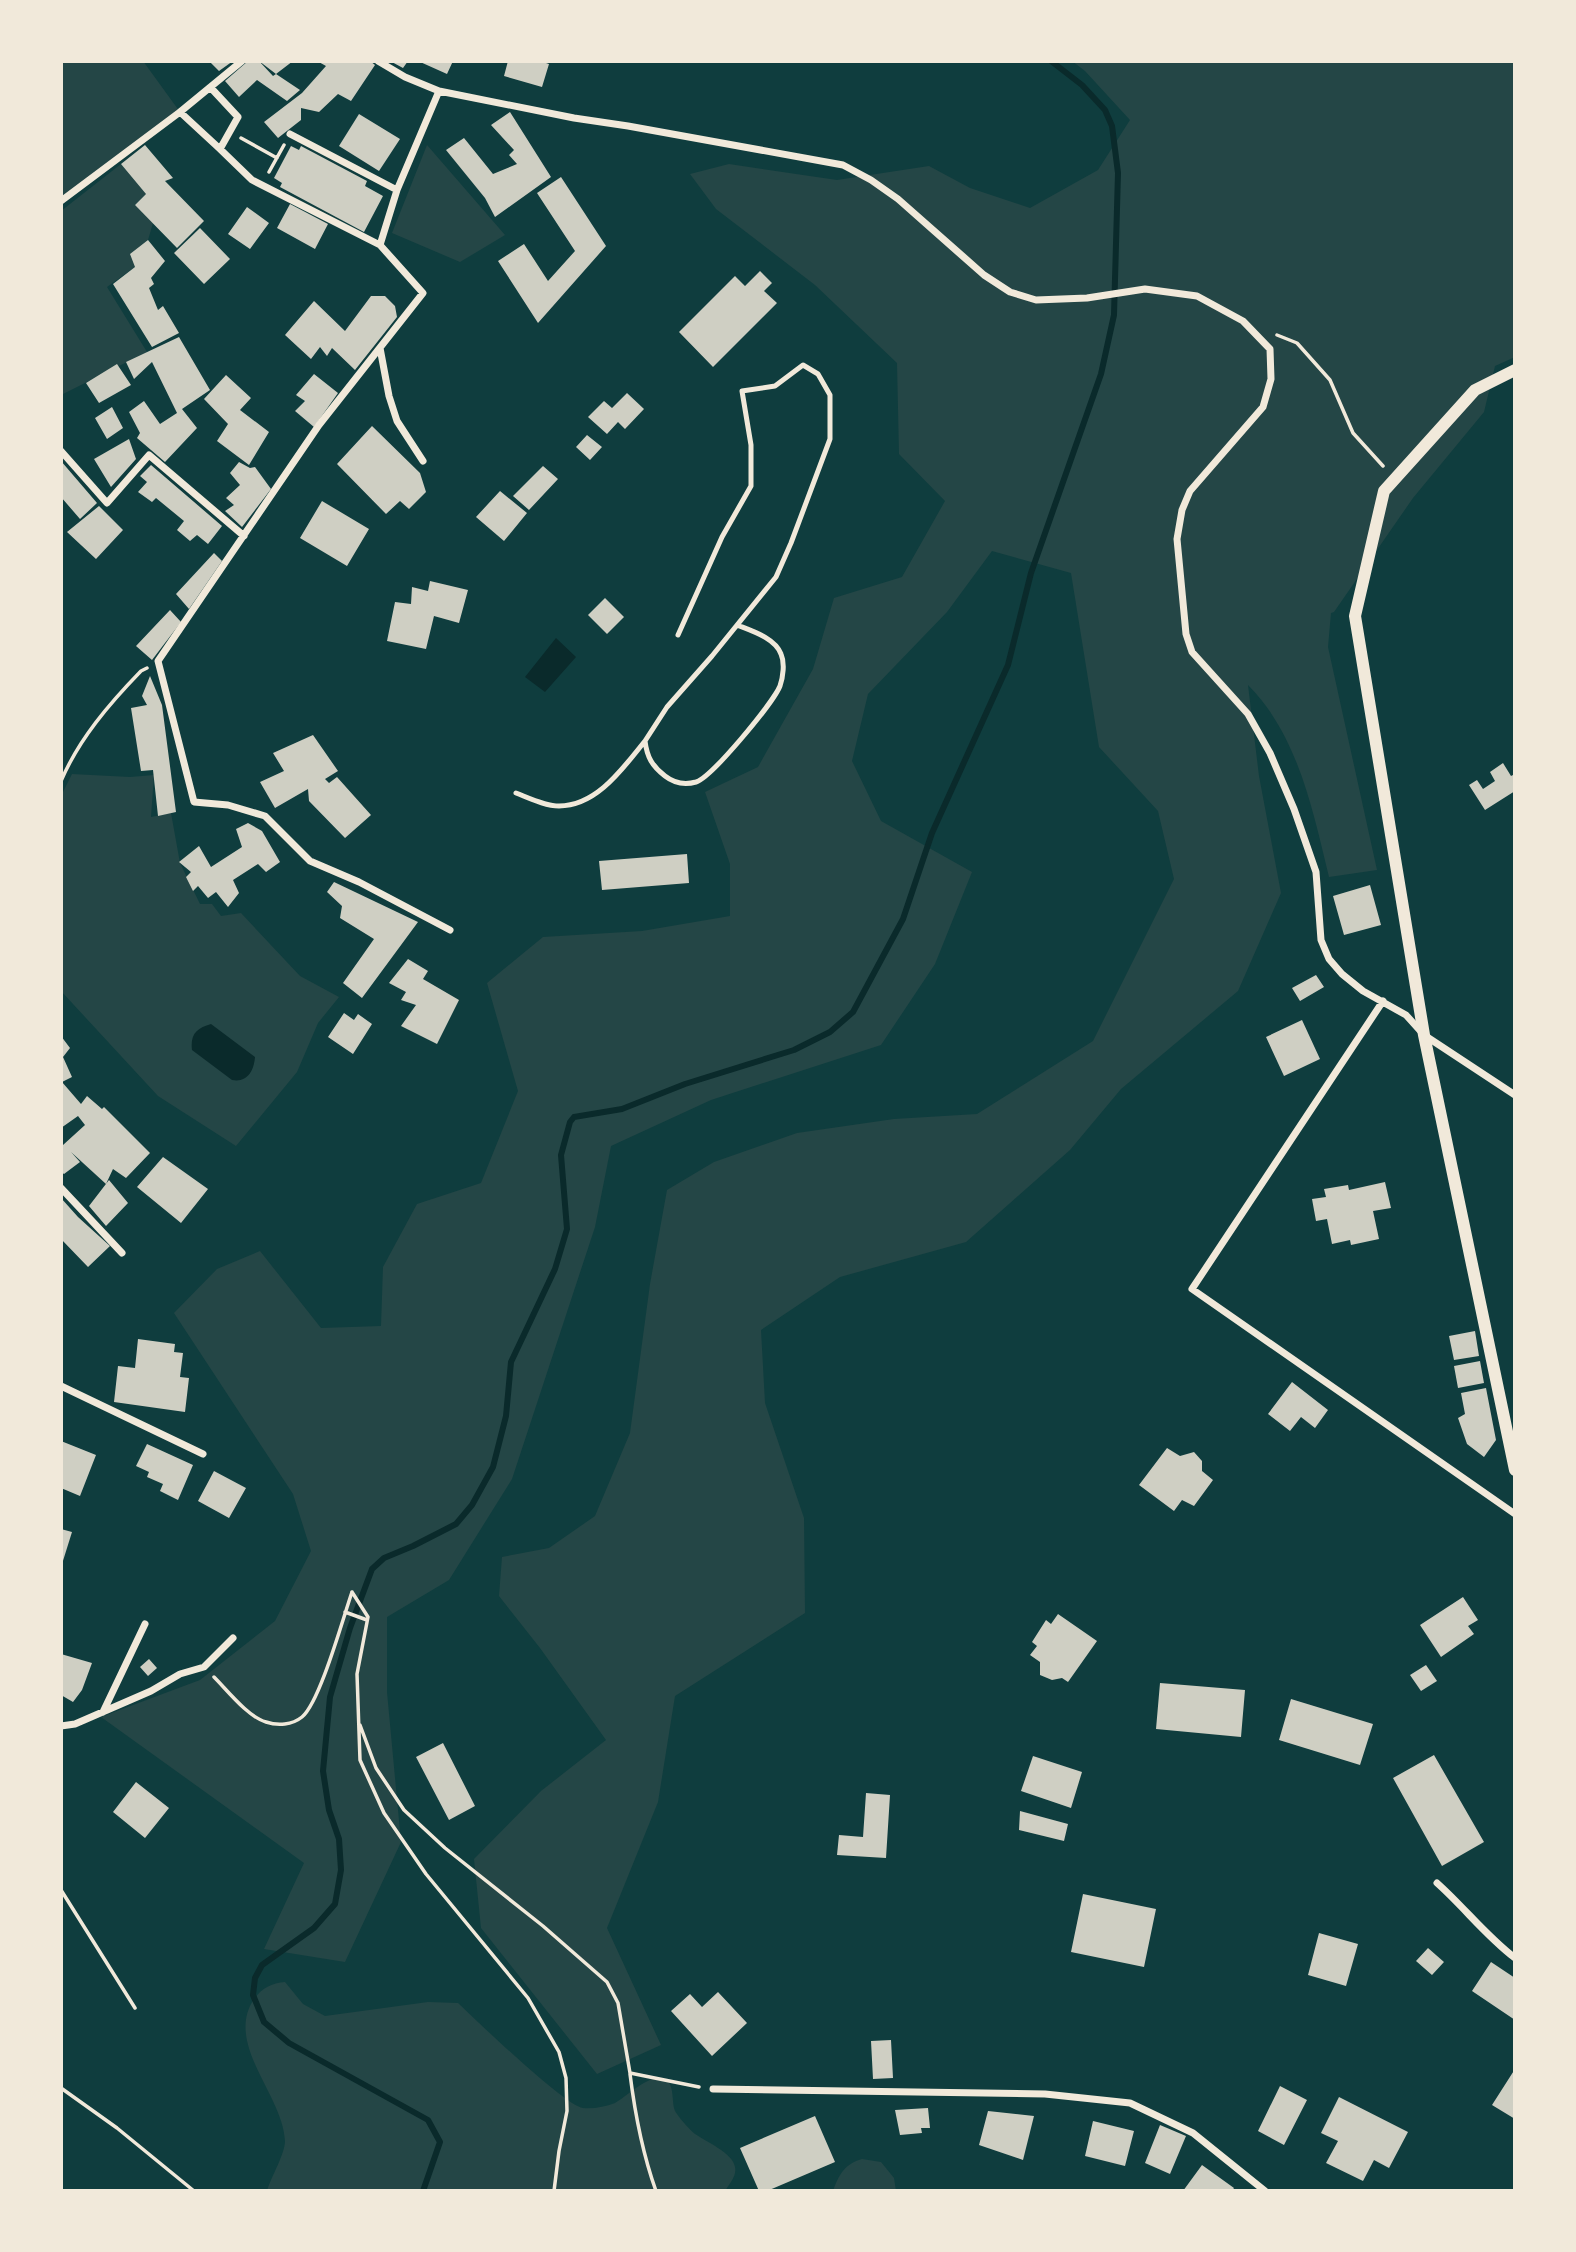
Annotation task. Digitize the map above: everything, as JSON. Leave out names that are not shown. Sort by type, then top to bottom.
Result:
[{"type":"street","points":[[61,201],[180,112],[242,61]]},
{"type":"street","points":[[378,61],[405,77],[439,91],[574,118],[842,165],[871,180],[898,199],[984,275],[1010,292],[1037,300],[1087,298],[1144,289],[1197,296],[1243,321],[1270,349],[1271,379],[1263,407],[1190,491],[1182,510],[1177,539],[1186,634],[1192,652],[1248,714],[1270,753],[1316,872],[1321,940],[1329,959],[1342,974],[1363,990],[1406,1015],[1424,1035],[1515,1095]]},
{"type":"street","points":[[211,88],[238,117],[220,149]]},
{"type":"street","points":[[380,246],[397,191],[439,91]]},
{"type":"street","points":[[180,112],[251,180],[380,246],[423,293],[319,425],[158,661],[194,802],[228,805],[265,816],[310,861],[359,881],[450,930]]},
{"type":"street","points":[[290,134],[397,191]]},
{"type":"street","points":[[380,348],[389,396],[397,421],[423,461]]},
{"type":"street","points":[[1515,370],[1475,390],[1384,491],[1355,616],[1424,1035],[1511,1433],[1515,1470]]},
{"type":"street","points":[[61,451],[107,503],[149,455],[244,536]]},
{"type":"street","points":[[1383,1001],[1192,1289],[1515,1514]]},
{"type":"street","points":[[61,1188],[122,1253]]},
{"type":"street","points":[[61,1386],[203,1454]]},
{"type":"street","points":[[102,1713],[145,1624]]},
{"type":"street","points":[[61,1726],[75,1724],[102,1713],[151,1691],[180,1674],[204,1667],[233,1638]]},
{"type":"street","points":[[1437,1882],[1495,1942],[1515,1958]]},
{"type":"street","points":[[713,2089],[1045,2094],[1130,2103],[1193,2133],[1265,2191]]},
{"type":"lane","points":[[516,793],[556,806],[578,804],[603,788],[645,741],[667,707],[776,577],[830,439],[830,395],[818,374],[803,365],[775,386],[742,390],[751,445],[751,486],[722,537],[678,635]]},
{"type":"lane","points":[[645,741],[647,755],[656,769],[669,779],[684,784],[698,782],[712,771],[743,737],[779,687],[783,672],[781,654],[772,642],[737,625]]},
{"type":"path","points":[[230,132],[277,158]]},
{"type":"path","points":[[268,175],[290,134]]},
{"type":"path","points":[[1276,334],[1297,343],[1330,380],[1353,433],[1395,479]]},
{"type":"path","points":[[61,781],[70,760],[109,705],[141,671],[158,661]]},
{"type":"path","points":[[204,1667],[242,1706],[264,1722],[285,1725],[302,1717],[314,1701],[352,1592],[368,1617],[357,1674],[360,1760],[384,1813],[426,1874],[528,1998],[559,2052],[566,2078],[568,2111],[554,2191]]},
{"type":"path","points":[[345,1612],[367,1620]]},
{"type":"path","points":[[358,1720],[376,1768],[404,1810],[445,1848],[607,1982],[618,2003],[636,2120],[656,2191]]},
{"type":"path","points":[[61,1890],[135,2008]]},
{"type":"path","points":[[630,2073],[713,2089]]},
{"type":"path","points":[[61,2088],[117,2128],[194,2191]]},
{"type":"shaded area","points":[[61,61],[143,61],[180,112],[61,201]]},
{"type":"shaded area","points":[[1072,61],[1515,61],[1515,357],[1495,366],[1484,412],[1413,498],[1331,613],[1328,647],[1377,870],[1329,877],[1310,800],[1291,750],[1280,727],[1248,685],[1259,776],[1281,893],[1238,991],[1121,1089],[1070,1150],[966,1242],[840,1277],[761,1330],[765,1403],[804,1518],[805,1613],[675,1696],[658,1802],[607,1928],[661,2045],[597,2074],[481,1928],[474,1859],[541,1791],[606,1740],[499,1596],[502,1557],[549,1548],[595,1516],[630,1433],[650,1284],[667,1190],[714,1162],[797,1133],[894,1119],[977,1114],[1093,1041],[1174,879],[1158,811],[1099,747],[1071,573],[992,551],[947,612],[868,694],[852,761],[881,821],[972,872],[935,964],[881,1045],[711,1100],[611,1146],[595,1227],[512,1479],[449,1580],[387,1617],[387,1692],[401,1842],[345,1962],[264,1949],[304,1863],[101,1717],[200,1680],[275,1621],[311,1551],[293,1494],[174,1313],[217,1269],[260,1251],[321,1328],[381,1326],[383,1267],[417,1204],[481,1183],[518,1091],[487,983],[543,937],[642,931],[730,916],[730,864],[705,792],[758,767],[813,669],[834,598],[902,577],[945,501],[899,454],[897,363],[815,285],[716,209],[690,174],[729,164],[837,180],[929,166],[970,188],[1030,208],[1098,170],[1130,120],[1085,71]]},
{"type":"shaded area","points":[[427,145],[505,235],[460,262],[392,233]]},
{"type":"shaded area","points":[[121,164],[146,194],[135,205],[153,223],[148,240],[132,253],[135,267],[107,287],[147,352],[61,395],[61,211]]},
{"type":"shaded area","points":[[556,638],[576,657],[545,692],[525,677]]},
{"type":"shaded area","points":[[72,774],[130,777],[154,775],[151,817],[171,813],[180,863],[200,904],[212,904],[221,916],[241,913],[300,976],[339,997],[318,1023],[297,1072],[236,1146],[158,1096],[61,991],[61,796]]},
{"type":"shaded area","points":[[211,1024],[255,1057],[253,1067],[246,1078],[232,1080],[192,1050],[192,1040],[196,1032]]},
{"type":"shaded area","points":[[285,1982],[303,2004],[325,2016],[428,2002],[458,2003],[541,2079],[573,2104],[583,2108],[611,2104],[646,2082],[660,2078],[666,2080],[671,2087],[677,2114],[695,2134],[729,2157],[735,2167],[734,2177],[725,2191],[267,2191],[285,2141],[275,2106],[250,2052],[246,2034],[247,2016],[260,1992]]},
{"type":"shaded area","points":[[862,2159],[881,2162],[894,2178],[896,2191],[833,2191],[843,2171]]},
{"type":"building","points":[[209,61],[233,61],[219,71]]},
{"type":"building","points":[[248,61],[259,61],[273,76],[276,74],[300,90],[287,101],[257,80],[239,97],[225,81]]},
{"type":"building","points":[[259,61],[293,61],[276,74]]},
{"type":"building","points":[[317,61],[370,61],[375,65],[351,101],[338,94],[319,112],[301,108],[301,120],[278,138],[264,122],[302,93],[326,66]]},
{"type":"building","points":[[390,61],[408,61],[403,68]]},
{"type":"building","points":[[418,61],[453,61],[447,74]]},
{"type":"building","points":[[508,61],[540,61],[549,64],[542,87],[504,76]]},
{"type":"building","points":[[510,112],[551,177],[495,217],[485,198],[446,150],[464,138],[493,174],[517,164],[509,155],[514,150],[491,125]]},
{"type":"building","points":[[359,114],[400,139],[379,171],[339,146]]},
{"type":"building","points":[[145,145],[173,178],[165,181],[204,221],[177,248],[135,205],[146,194],[121,164]]},
{"type":"building","points":[[291,146],[299,150],[301,146],[367,181],[365,186],[383,196],[364,232],[280,187],[282,183],[274,178]]},
{"type":"building","points":[[561,177],[606,246],[538,323],[498,261],[524,244],[548,281],[575,251],[537,193]]},
{"type":"building","points":[[290,204],[328,224],[315,249],[277,228]]},
{"type":"building","points":[[247,207],[269,223],[250,249],[228,234]]},
{"type":"building","points":[[200,228],[230,259],[204,284],[174,253]]},
{"type":"building","points":[[148,240],[165,261],[151,278],[154,284],[149,288],[158,310],[163,306],[179,333],[152,347],[113,284],[135,267],[130,254]]},
{"type":"building","points":[[760,271],[772,283],[764,291],[777,303],[713,367],[679,332],[735,276],[745,286]]},
{"type":"building","points":[[371,296],[385,296],[395,306],[397,317],[355,370],[332,348],[327,356],[320,347],[311,359],[285,335],[314,301],[345,331]]},
{"type":"building","points":[[179,337],[210,390],[182,409],[197,428],[165,462],[137,438],[140,433],[129,412],[144,401],[160,424],[177,413],[152,362],[134,379],[126,362]]},
{"type":"building","points":[[117,364],[131,385],[99,403],[86,383]]},
{"type":"building","points":[[314,374],[338,393],[314,427],[295,411],[305,401],[296,395]]},
{"type":"building","points":[[226,375],[251,398],[240,410],[269,432],[249,465],[217,441],[228,424],[204,399]]},
{"type":"building","points":[[627,393],[644,409],[625,429],[618,422],[607,434],[588,417],[604,401],[612,408]]},
{"type":"building","points":[[112,407],[123,428],[107,439],[95,418]]},
{"type":"building","points":[[372,426],[420,473],[426,492],[409,509],[400,501],[386,514],[337,464]]},
{"type":"building","points":[[587,435],[602,447],[590,460],[576,447]]},
{"type":"building","points":[[129,439],[136,459],[111,487],[94,459]]},
{"type":"building","points":[[61,461],[97,503],[80,519],[61,497]]},
{"type":"building","points":[[239,462],[250,468],[255,467],[271,489],[242,527],[225,511],[234,505],[226,498],[240,485],[230,473]]},
{"type":"building","points":[[151,465],[222,526],[208,544],[197,535],[190,541],[177,530],[184,521],[156,498],[152,502],[138,492],[147,482],[140,476]]},
{"type":"building","points":[[543,466],[558,479],[529,510],[513,496]]},
{"type":"building","points":[[500,491],[527,513],[504,541],[476,517]]},
{"type":"building","points":[[322,501],[369,529],[347,566],[300,538]]},
{"type":"building","points":[[99,506],[123,530],[96,559],[67,532]]},
{"type":"building","points":[[214,553],[222,561],[189,609],[176,594]]},
{"type":"building","points":[[430,581],[468,590],[459,623],[434,616],[426,649],[387,641],[395,602],[411,604],[412,587],[428,591]]},
{"type":"building","points":[[605,598],[624,617],[607,634],[588,615]]},
{"type":"building","points":[[170,610],[181,622],[152,660],[136,646]]},
{"type":"building","points":[[150,676],[162,705],[176,812],[158,816],[153,770],[141,771],[131,708],[147,705],[142,696]]},
{"type":"building","points":[[313,735],[338,771],[325,779],[329,783],[337,777],[371,815],[345,838],[309,801],[308,789],[275,808],[260,782],[284,771],[273,753]]},
{"type":"building","points":[[1503,763],[1511,776],[1515,774],[1515,791],[1485,810],[1469,785],[1477,780],[1483,789],[1495,781],[1490,772]]},
{"type":"building","points":[[248,823],[262,831],[280,862],[266,872],[258,864],[233,880],[239,893],[228,907],[216,892],[208,898],[198,886],[193,891],[186,877],[191,872],[179,862],[199,846],[211,867],[242,847],[236,829]]},
{"type":"building","points":[[687,854],[689,883],[602,890],[599,861]]},
{"type":"building","points":[[334,882],[418,922],[362,998],[343,983],[374,939],[340,918],[342,906],[327,892]]},
{"type":"building","points":[[1370,885],[1381,925],[1344,935],[1333,896]]},
{"type":"building","points":[[408,959],[428,971],[423,979],[459,1000],[437,1044],[401,1026],[416,1005],[401,1000],[406,992],[389,983]]},
{"type":"building","points":[[1316,975],[1324,987],[1300,1001],[1292,988]]},
{"type":"building","points":[[344,1013],[354,1020],[358,1014],[372,1024],[353,1054],[328,1037]]},
{"type":"building","points":[[1302,1020],[1320,1059],[1284,1076],[1266,1037]]},
{"type":"building","points":[[61,1036],[70,1048],[63,1057],[72,1077],[62,1082],[81,1104],[87,1096],[102,1109],[104,1107],[150,1153],[126,1178],[113,1169],[106,1184],[71,1152],[80,1162],[64,1174],[61,1172],[61,1143],[63,1145],[85,1125],[78,1116],[61,1128]]},
{"type":"building","points":[[163,1157],[208,1189],[181,1223],[137,1187]]},
{"type":"building","points":[[109,1180],[128,1203],[106,1226],[89,1206]]},
{"type":"building","points":[[1385,1182],[1391,1208],[1373,1211],[1379,1239],[1351,1245],[1350,1240],[1332,1244],[1327,1219],[1316,1221],[1312,1199],[1326,1197],[1324,1189],[1348,1185],[1349,1190]]},
{"type":"building","points":[[61,1198],[110,1246],[88,1267],[61,1239]]},
{"type":"building","points":[[1475,1331],[1479,1356],[1454,1360],[1449,1336]]},
{"type":"building","points":[[138,1339],[175,1344],[174,1352],[183,1353],[180,1377],[189,1378],[185,1412],[114,1402],[118,1366],[135,1368]]},
{"type":"building","points":[[1480,1361],[1484,1383],[1458,1388],[1454,1366]]},
{"type":"building","points":[[1292,1382],[1328,1410],[1315,1428],[1301,1417],[1290,1431],[1268,1414]]},
{"type":"building","points":[[1486,1388],[1496,1440],[1484,1457],[1467,1444],[1458,1418],[1465,1414],[1461,1393]]},
{"type":"building","points":[[61,1441],[96,1455],[80,1496],[61,1488]]},
{"type":"building","points":[[147,1444],[193,1465],[178,1500],[160,1491],[163,1484],[147,1477],[149,1472],[136,1466]]},
{"type":"building","points":[[1167,1448],[1180,1456],[1194,1452],[1202,1461],[1202,1471],[1213,1480],[1194,1506],[1182,1500],[1174,1511],[1139,1485]]},
{"type":"building","points":[[214,1471],[246,1488],[229,1518],[198,1501]]},
{"type":"building","points":[[61,1529],[72,1532],[62,1564],[61,1564]]},
{"type":"building","points":[[1463,1597],[1478,1620],[1468,1626],[1474,1634],[1441,1657],[1420,1625]]},
{"type":"building","points":[[1058,1614],[1097,1641],[1068,1682],[1062,1678],[1052,1680],[1040,1675],[1040,1662],[1030,1655],[1037,1646],[1032,1642],[1046,1620],[1051,1624]]},
{"type":"building","points":[[61,1654],[92,1663],[82,1690],[73,1702],[61,1695]]},
{"type":"building","points":[[149,1659],[157,1668],[148,1676],[140,1667]]},
{"type":"building","points":[[1426,1665],[1437,1681],[1421,1691],[1410,1675]]},
{"type":"building","points":[[1160,1683],[1245,1690],[1241,1737],[1156,1729]]},
{"type":"building","points":[[1291,1699],[1373,1724],[1360,1765],[1279,1740]]},
{"type":"building","points":[[443,1743],[475,1806],[449,1820],[416,1757]]},
{"type":"building","points":[[1434,1755],[1484,1842],[1442,1866],[1393,1778]]},
{"type":"building","points":[[1033,1756],[1082,1772],[1071,1808],[1021,1791]]},
{"type":"building","points":[[136,1782],[169,1808],[145,1838],[113,1812]]},
{"type":"building","points":[[866,1793],[890,1795],[886,1858],[837,1855],[839,1835],[863,1837]]},
{"type":"building","points":[[1020,1811],[1068,1824],[1064,1841],[1019,1830]]},
{"type":"building","points":[[1083,1894],[1156,1909],[1144,1967],[1071,1952]]},
{"type":"building","points":[[1319,1933],[1358,1944],[1346,1986],[1308,1975]]},
{"type":"building","points":[[1428,1948],[1444,1962],[1432,1975],[1416,1961]]},
{"type":"building","points":[[1491,1962],[1515,1978],[1515,2020],[1472,1991]]},
{"type":"building","points":[[718,1992],[747,2023],[712,2056],[671,2011],[690,1994],[702,2007]]},
{"type":"building","points":[[891,2040],[893,2078],[873,2079],[871,2041]]},
{"type":"building","points":[[1515,2069],[1515,2119],[1492,2105]]},
{"type":"building","points":[[1280,2086],[1307,2100],[1284,2145],[1258,2131]]},
{"type":"building","points":[[1339,2097],[1408,2132],[1389,2168],[1374,2160],[1363,2181],[1326,2163],[1338,2141],[1321,2133]]},
{"type":"building","points":[[928,2108],[930,2128],[921,2128],[922,2133],[900,2135],[895,2110]]},
{"type":"building","points":[[988,2111],[1034,2116],[1023,2160],[979,2145]]},
{"type":"building","points":[[815,2116],[835,2162],[767,2191],[759,2191],[740,2148]]},
{"type":"building","points":[[1093,2121],[1134,2131],[1125,2166],[1085,2156]]},
{"type":"building","points":[[1160,2125],[1186,2136],[1170,2174],[1145,2163]]},
{"type":"building","points":[[1202,2165],[1234,2188],[1232,2191],[1183,2191]]},
{"type":"waterway","points":[[423,2191],[440,2142],[428,2120],[289,2043],[264,2022],[253,1995],[255,1978],[262,1965],[314,1928],[335,1904],[341,1870],[339,1839],[329,1810],[323,1771],[330,1697],[350,1628],[372,1569],[384,1558],[456,1524],[472,1505],[493,1467],[506,1416],[511,1362],[555,1269],[567,1229],[561,1155],[570,1122],[574,1117],[622,1109],[685,1084],[794,1050],[830,1032],[853,1012],[903,919],[932,833],[1008,665],[1031,573],[1101,374],[1114,315],[1118,173],[1112,126],[1105,110],[1082,85],[1051,61]]}]
